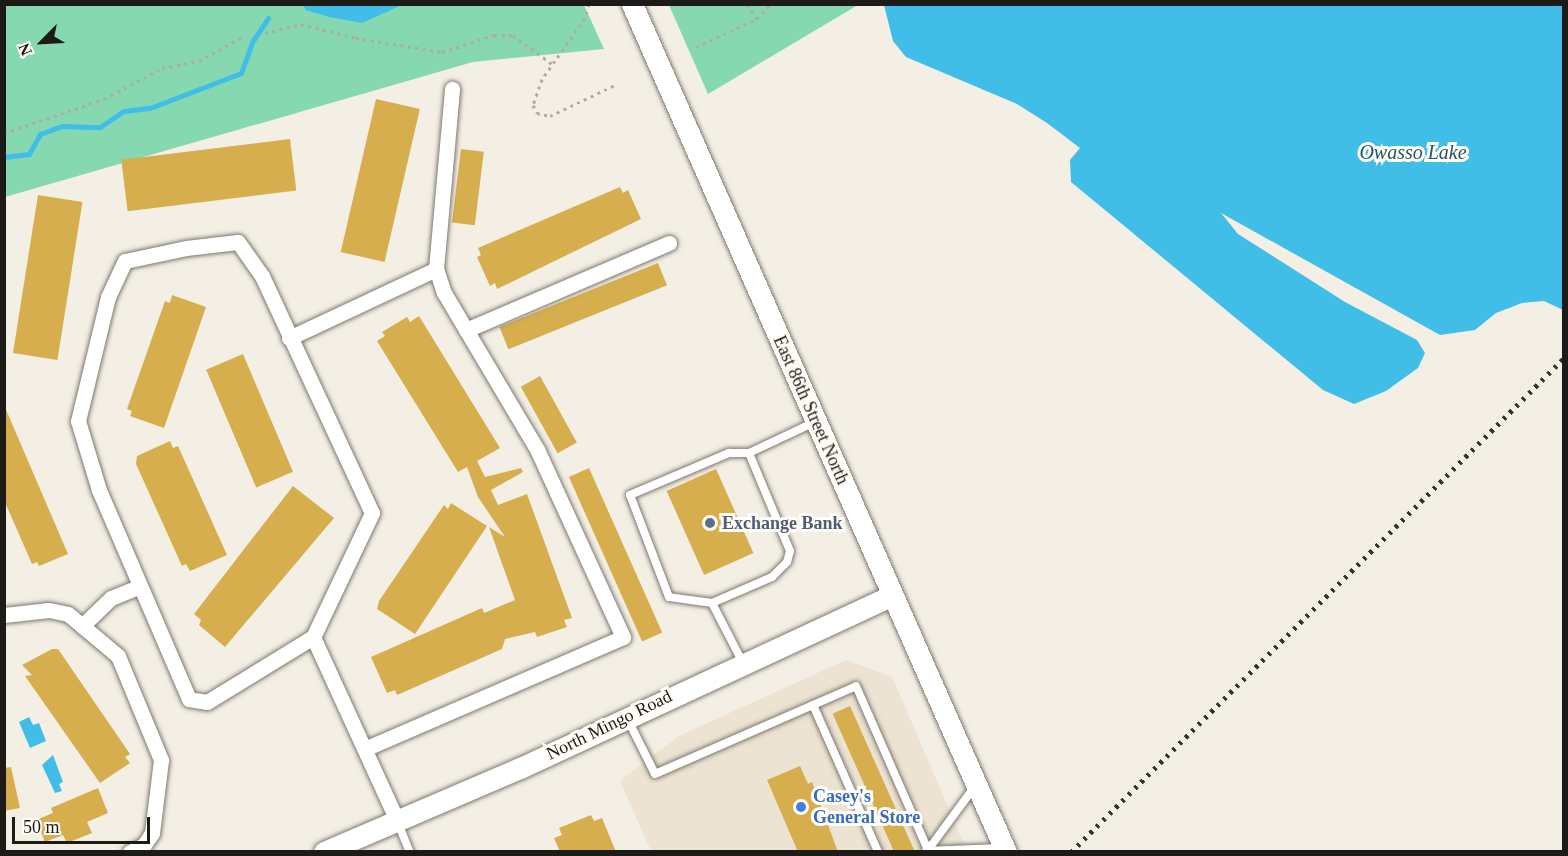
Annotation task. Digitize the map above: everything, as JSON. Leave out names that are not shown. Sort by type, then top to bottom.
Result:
[{"type":"street","name":"East 86th Street North","points":[[632,4],[1006,850]]},
{"type":"street","points":[[367,748],[623,638],[538,451],[444,293],[436,269],[452,89]]},
{"type":"street","points":[[238,242],[262,276],[289,338],[372,513],[313,637],[207,702],[189,699],[99,490],[78,421],[108,297],[125,261],[186,248],[238,242]]},
{"type":"street","points":[[466,330],[669,243]]},
{"type":"street","points":[[289,338],[436,269]]},
{"type":"street","points":[[82,626],[111,598],[141,586]]},
{"type":"street","name":"North Mingo Road","points":[[324,852],[398,823],[742,662],[892,595]]},
{"type":"street","points":[[4,615],[49,610],[68,614],[118,656],[161,760],[152,833],[144,845],[130,852]]},
{"type":"street","points":[[313,637],[367,748],[398,823]]},
{"type":"lane","points":[[749,453],[790,551],[787,562],[772,577],[712,603],[669,597],[630,495],[729,453],[749,453],[816,422]]},
{"type":"lane","points":[[712,603],[742,662]]},
{"type":"lane","points":[[627,716],[655,774],[856,686],[926,851]]},
{"type":"lane","points":[[813,705],[878,852]]},
{"type":"lane","points":[[926,851],[976,784]]},
{"type":"lane","points":[[398,823],[410,852]]},
{"type":"lane","points":[[926,851],[1006,850]]},
{"type":"path","points":[[589,4],[585,18],[552,64],[534,95],[537,112],[550,116],[615,85]]},
{"type":"path","points":[[747,4],[757,19]]},
{"type":"path","points":[[696,47],[757,19],[771,4]]},
{"type":"path","points":[[265,33],[301,24],[356,38],[442,52],[494,35],[513,35],[552,64]]},
{"type":"path","points":[[4,133],[104,99],[162,68],[199,61],[244,36]]},
{"type":"shaded area","points":[[846,660],[892,677],[967,851],[651,851],[620,781],[679,736]]},
{"type":"green space","points":[[5,5],[584,5],[604,49],[473,62],[5,197]]},
{"type":"green space","points":[[669,5],[858,5],[708,94]]},
{"type":"water","points":[[303,5],[402,5],[362,23],[306,10]]},
{"type":"water","name":"Owasso Lake","points":[[884,5],[1563,5],[1563,310],[1544,301],[1522,303],[1496,313],[1475,330],[1440,335],[1221,213],[1238,234],[1345,302],[1417,340],[1425,353],[1418,368],[1386,391],[1354,404],[1323,390],[1071,182],[1070,160],[1080,148],[1017,104],[906,57],[893,41]]},
{"type":"water","points":[[29,717],[33,725],[39,723],[46,741],[30,748],[19,722]]},
{"type":"water","points":[[53,755],[63,782],[59,784],[62,791],[55,793],[42,765]]},
{"type":"building","points":[[376,99],[420,109],[385,262],[341,252]]},
{"type":"building","points":[[290,139],[296,191],[128,211],[121,160]]},
{"type":"building","points":[[461,149],[484,152],[475,225],[452,222]]},
{"type":"building","points":[[620,187],[623,193],[628,190],[641,219],[497,289],[495,283],[490,286],[477,257],[481,255],[478,248]]},
{"type":"building","points":[[38,195],[82,202],[57,360],[13,353]]},
{"type":"building","points":[[658,263],[667,285],[508,349],[499,327]]},
{"type":"building","points":[[172,295],[206,307],[164,428],[130,416],[132,411],[127,409],[165,301],[170,303]]},
{"type":"building","points":[[419,316],[500,448],[477,461],[485,477],[521,468],[523,472],[491,490],[498,505],[527,494],[572,618],[564,620],[567,627],[537,637],[535,632],[505,639],[502,649],[397,695],[395,690],[387,693],[371,657],[482,608],[484,613],[515,600],[489,527],[505,537],[478,497],[467,467],[458,472],[377,341],[385,336],[382,332],[407,317],[410,322]]},
{"type":"building","points":[[243,354],[293,472],[256,487],[206,370]]},
{"type":"building","points":[[540,376],[577,442],[558,453],[521,387]]},
{"type":"building","points":[[4,405],[68,554],[39,566],[37,562],[32,564],[4,500]]},
{"type":"building","points":[[170,441],[173,448],[178,446],[227,555],[190,571],[186,564],[182,566],[136,464],[137,456]]},
{"type":"building","points":[[589,468],[662,632],[642,641],[569,477]]},
{"type":"building","name":"Exchange Bank","points":[[716,469],[753,553],[704,575],[667,491]]},
{"type":"building","points":[[293,486],[334,518],[225,647],[199,625],[201,620],[194,614]]},
{"type":"building","points":[[451,503],[487,526],[415,634],[377,609],[379,601],[444,505],[448,509]]},
{"type":"building","points":[[52,649],[58,649],[130,754],[125,757],[130,763],[100,783],[25,676],[32,675],[22,665]]},
{"type":"building","points":[[850,706],[915,852],[894,852],[833,714]]},
{"type":"building","name":"Casey's General Store","points":[[800,766],[808,784],[812,782],[838,852],[798,852],[767,780]]},
{"type":"building","points":[[11,767],[20,808],[4,811],[4,768]]},
{"type":"building","points":[[98,788],[108,813],[87,822],[92,833],[67,843],[63,835],[45,842],[36,820],[53,813],[51,808]]},
{"type":"building","points":[[591,815],[594,821],[602,818],[616,852],[560,852],[554,838],[562,835],[559,828]]},
{"type":"waterway","points":[[4,157],[29,154],[40,134],[62,126],[100,127],[124,111],[150,108],[241,73],[252,42],[268,18]]},
{"type":"railway","points":[[1071,852],[1564,358]]},
{"type":"place","name":"Exchange Bank","points":[[710,523]]},
{"type":"place","name":"Casey's General Store","points":[[801,807]]}]
